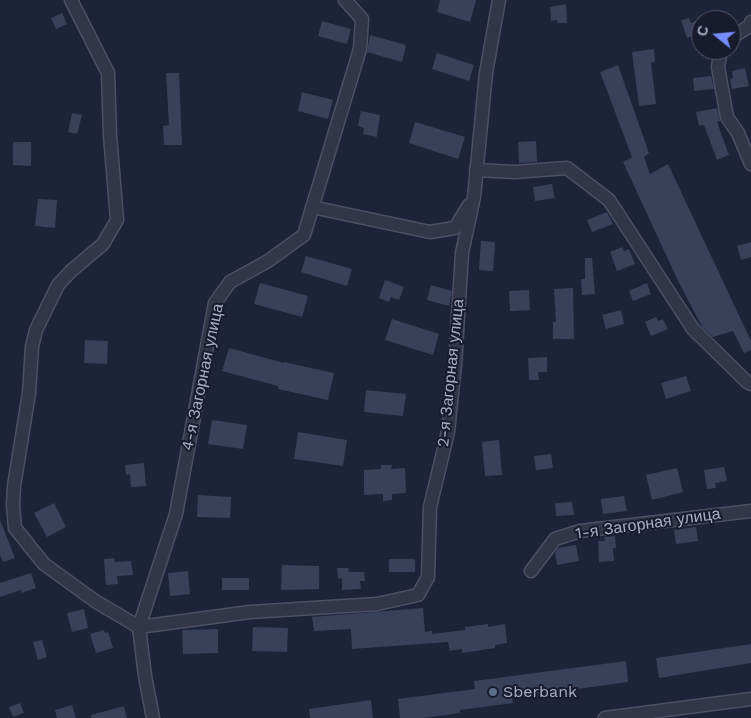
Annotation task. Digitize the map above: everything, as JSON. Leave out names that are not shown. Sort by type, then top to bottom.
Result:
[{"type":"street","points":[[71,0],[108,72],[110,135],[117,220],[103,244],[71,271],[58,285],[36,330],[32,347],[29,393],[14,486],[15,528],[44,564],[96,601],[139,627]]},
{"type":"street","name":"4-я Загорная улица","points":[[153,718],[145,676],[139,627],[176,514],[215,303],[230,282],[268,261],[304,235],[360,49],[362,18],[345,0]]},
{"type":"street","name":"2-я Загорная улица","points":[[139,627],[250,612],[378,604],[418,595],[428,577],[430,507],[448,432],[455,365],[462,253],[474,197],[486,73],[499,0]]},
{"type":"street","points":[[741,32],[751,25],[751,22]]},
{"type":"street","points":[[719,60],[718,67],[727,116],[738,133],[751,164]]},
{"type":"street","points":[[476,170],[515,172],[567,168],[609,200],[693,329],[751,384]]},
{"type":"street","points":[[312,207],[430,232],[455,228],[474,197]]},
{"type":"street","name":"1-я Загорная улица","points":[[531,571],[555,539],[580,531],[751,511]]},
{"type":"street","points":[[605,718],[751,699]]},
{"type":"building","points":[[440,0],[476,0],[470,22],[437,12]]},
{"type":"building","points":[[566,4],[567,23],[557,23],[557,20],[551,21],[550,7]]},
{"type":"building","points":[[62,13],[67,24],[56,29],[51,18]]},
{"type":"building","points":[[689,18],[691,37],[687,38],[681,20]]},
{"type":"building","points":[[322,21],[351,29],[347,44],[318,36]]},
{"type":"building","points":[[370,35],[406,45],[402,62],[367,52]]},
{"type":"building","points":[[654,49],[655,61],[651,63],[656,104],[639,106],[632,52]]},
{"type":"building","points":[[437,53],[474,65],[469,81],[432,69]]},
{"type":"building","points":[[618,65],[649,153],[644,157],[650,174],[668,164],[751,341],[751,350],[744,353],[733,331],[713,337],[703,328],[679,283],[623,162],[632,157],[600,72]]},
{"type":"building","points":[[745,68],[749,86],[732,89],[730,79],[733,78],[732,71]]},
{"type":"building","points":[[166,73],[179,73],[182,145],[164,145],[163,126],[169,125]]},
{"type":"building","points":[[711,76],[714,89],[694,91],[693,78]]},
{"type":"building","points":[[302,92],[333,100],[328,119],[298,111]]},
{"type":"building","points":[[717,108],[720,121],[717,122],[729,155],[717,160],[704,125],[699,126],[696,112]]},
{"type":"building","points":[[361,111],[380,115],[377,137],[363,134],[364,128],[358,126]]},
{"type":"building","points":[[72,113],[82,115],[77,134],[68,132]]},
{"type":"building","points":[[415,122],[465,137],[458,159],[409,143]]},
{"type":"building","points":[[536,141],[537,162],[519,163],[518,142]]},
{"type":"building","points":[[13,142],[31,142],[31,166],[13,165]]},
{"type":"building","points":[[552,184],[555,198],[535,201],[533,187]]},
{"type":"building","points":[[38,199],[57,200],[55,228],[35,226]]},
{"type":"building","points":[[607,212],[613,224],[592,232],[587,220]]},
{"type":"building","points":[[481,241],[495,242],[493,271],[479,270]]},
{"type":"building","points":[[751,242],[751,257],[741,260],[737,246]]},
{"type":"building","points":[[622,247],[624,251],[629,249],[635,264],[617,271],[610,252]]},
{"type":"building","points":[[306,256],[352,269],[347,286],[301,272]]},
{"type":"building","points":[[585,258],[592,258],[595,294],[582,295],[581,279],[585,279]]},
{"type":"building","points":[[385,280],[404,287],[399,300],[391,297],[389,302],[379,298]]},
{"type":"building","points":[[260,283],[308,296],[302,317],[254,304]]},
{"type":"building","points":[[647,283],[651,294],[633,301],[629,291]]},
{"type":"building","points":[[431,285],[452,291],[449,306],[427,300]]},
{"type":"building","points":[[573,288],[574,339],[553,339],[553,322],[556,322],[554,289]]},
{"type":"building","points":[[529,290],[530,310],[510,311],[509,291]]},
{"type":"building","points":[[621,310],[624,324],[606,329],[602,315]]},
{"type":"building","points":[[656,317],[658,321],[663,319],[668,329],[651,336],[645,322]]},
{"type":"building","points":[[392,319],[439,334],[433,355],[385,340]]},
{"type":"building","points":[[85,340],[108,341],[107,364],[84,363]]},
{"type":"building","points":[[229,348],[284,363],[334,373],[328,400],[278,389],[278,386],[222,371]]},
{"type":"building","points":[[547,357],[547,372],[538,372],[539,380],[529,380],[528,358]]},
{"type":"building","points":[[686,376],[691,391],[666,399],[661,383]]},
{"type":"building","points":[[366,390],[406,394],[403,416],[364,412]]},
{"type":"building","points":[[212,420],[247,425],[243,449],[208,444]]},
{"type":"building","points":[[298,432],[347,440],[343,466],[294,459]]},
{"type":"building","points":[[499,440],[502,475],[485,476],[482,442]]},
{"type":"building","points":[[551,454],[553,468],[536,470],[534,456]]},
{"type":"building","points":[[144,463],[146,486],[131,487],[130,474],[126,475],[125,465]]},
{"type":"building","points":[[381,465],[392,465],[391,469],[405,468],[406,493],[392,494],[392,500],[383,501],[383,494],[364,495],[364,470],[381,469]]},
{"type":"building","points":[[724,467],[727,481],[715,483],[716,488],[707,489],[704,470]]},
{"type":"building","points":[[677,468],[683,492],[652,500],[646,475]]},
{"type":"building","points":[[198,495],[231,497],[230,518],[197,517]]},
{"type":"building","points":[[624,496],[627,511],[603,514],[601,499]]},
{"type":"building","points":[[572,502],[574,515],[556,516],[555,503]]},
{"type":"building","points":[[54,503],[66,527],[47,537],[34,513]]},
{"type":"building","points":[[0,520],[15,558],[3,562],[0,555]]},
{"type":"building","points":[[696,527],[698,541],[676,544],[674,530]]},
{"type":"building","points":[[615,536],[616,548],[613,548],[614,561],[599,562],[598,541],[605,541],[604,537]]},
{"type":"building","points":[[576,545],[579,561],[557,565],[555,553],[558,548]]},
{"type":"building","points":[[114,558],[115,562],[131,561],[133,575],[117,576],[118,584],[106,585],[104,559]]},
{"type":"building","points":[[389,559],[415,559],[415,572],[389,572]]},
{"type":"building","points":[[282,565],[319,566],[319,589],[281,590]]},
{"type":"building","points":[[337,568],[348,568],[349,572],[364,572],[365,581],[360,581],[361,589],[342,590],[342,578],[338,579]]},
{"type":"building","points":[[188,571],[190,594],[170,596],[168,573]]},
{"type":"building","points":[[31,573],[36,588],[21,593],[21,590],[0,597],[0,583]]},
{"type":"building","points":[[222,578],[249,578],[249,590],[222,590]]},
{"type":"building","points":[[423,608],[425,632],[432,631],[432,634],[465,630],[465,627],[488,624],[488,627],[505,624],[507,643],[495,645],[495,648],[462,653],[462,649],[450,651],[448,642],[352,649],[351,629],[314,631],[312,617]]},
{"type":"building","points":[[84,609],[88,628],[72,632],[67,613]]},
{"type":"building","points":[[253,627],[288,628],[287,652],[252,651]]},
{"type":"building","points":[[218,629],[218,653],[183,654],[182,630]]},
{"type":"building","points":[[104,630],[105,633],[108,632],[113,648],[96,653],[90,634]]},
{"type":"building","points":[[42,640],[47,657],[38,660],[33,642]]},
{"type":"building","points":[[751,644],[751,663],[659,678],[656,658]]},
{"type":"building","points":[[626,661],[628,682],[512,698],[513,703],[460,710],[460,713],[423,718],[400,718],[398,699],[475,689],[474,681]]},
{"type":"building","points":[[371,700],[373,718],[310,718],[309,709]]},
{"type":"building","points":[[20,703],[24,713],[13,717],[9,707]]},
{"type":"building","points":[[72,705],[76,718],[57,718],[55,710]]},
{"type":"building","points":[[124,706],[127,718],[91,718],[91,715]]},
{"type":"place","name":"Sberbank","points":[[493,692]]}]
